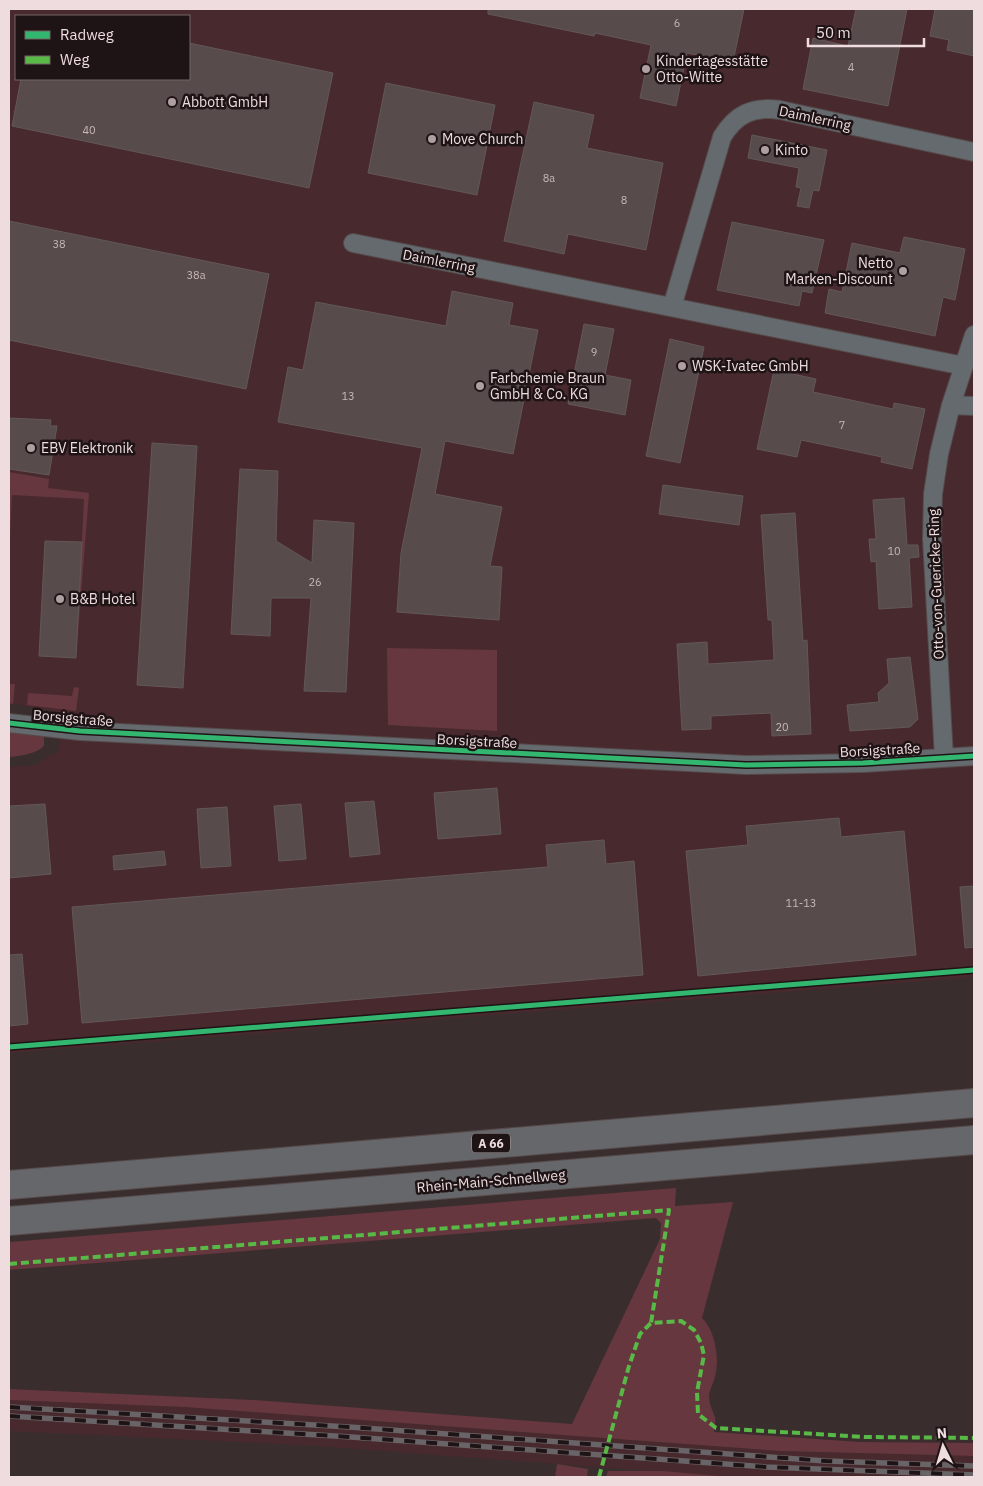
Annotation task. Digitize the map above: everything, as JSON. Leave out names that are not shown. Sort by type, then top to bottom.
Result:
[{"type":"highway","name":"A 66","points":[[9,1185],[974,1103]]},
{"type":"highway","name":"Rhein-Main-Schnellweg","points":[[9,1221],[974,1140]]},
{"type":"street","name":"Daimlerring","points":[[672,307],[722,137],[729,125],[740,116],[752,110],[766,108],[780,110],[974,152]]},
{"type":"street","name":"Daimlerring","points":[[354,243],[964,366]]},
{"type":"street","points":[[974,335],[951,405],[974,406]]},
{"type":"street","name":"Otto-von-Guericke-Ring","points":[[944,758],[932,539],[933,494],[939,454],[951,405]]},
{"type":"street","name":"Borsigstraße","points":[[9,723],[80,731],[656,762],[800,765],[974,756]]},
{"type":"shaded area","points":[[9,9],[974,9],[974,977],[9,1053],[9,767],[36,765],[50,755],[58,753],[63,713],[9,703]]},
{"type":"shaded area","points":[[9,472],[49,479],[48,488],[89,493],[76,658],[84,499],[12,495],[9,557]]},
{"type":"shaded area","points":[[387,648],[497,650],[497,731],[388,725]]},
{"type":"shaded area","points":[[9,684],[15,684],[13,704],[9,703]]},
{"type":"shaded area","points":[[74,687],[79,688],[76,711],[27,705],[28,693],[72,696]]},
{"type":"shaded area","points":[[9,731],[44,736],[44,745],[33,752],[9,757]]},
{"type":"shaded area","points":[[676,1188],[675,1206],[733,1202],[702,1318],[713,1337],[717,1353],[716,1369],[709,1395],[715,1419],[714,1432],[860,1442],[974,1443],[974,1456],[780,1451],[185,1407],[9,1400],[9,1389],[254,1400],[572,1424],[660,1239],[661,1223],[656,1218],[9,1270],[9,1242]]},
{"type":"shaded area","points":[[9,1400],[185,1407],[780,1451],[974,1456],[974,1477],[729,1477],[304,1445],[9,1431]]},
{"type":"shaded area","points":[[557,1464],[588,1469],[587,1477],[555,1477]]},
{"type":"shaded area","points":[[608,1471],[663,1471],[729,1477],[606,1477]]},
{"type":"building","points":[[488,9],[744,9],[733,62],[687,53],[676,106],[640,98],[651,45],[595,33],[594,36],[488,14]]},
{"type":"building","points":[[856,9],[907,9],[888,106],[803,89],[813,38],[848,46]]},
{"type":"building","points":[[935,9],[974,9],[974,56],[947,50],[949,40],[930,36]]},
{"type":"building","name":"Abbott GmbH","points":[[190,43],[333,73],[309,188],[12,126],[21,80],[190,80]]},
{"type":"building","name":"Move Church","points":[[386,83],[495,105],[477,195],[368,173]]},
{"type":"building","points":[[534,102],[594,115],[587,148],[663,163],[646,250],[568,234],[564,254],[504,241]]},
{"type":"building","points":[[752,135],[827,150],[819,191],[813,190],[809,208],[797,206],[801,188],[796,187],[799,168],[748,158]]},
{"type":"building","points":[[9,221],[269,274],[246,389],[9,340]]},
{"type":"building","points":[[732,222],[824,240],[812,293],[802,291],[799,306],[717,290]]},
{"type":"building","name":"Netto Marken-Discount","points":[[904,237],[965,249],[955,300],[943,297],[935,336],[825,313],[829,289],[842,292],[852,243],[900,253]]},
{"type":"building","points":[[452,291],[513,303],[509,325],[538,330],[513,454],[445,441],[435,494],[502,507],[490,566],[502,567],[499,620],[397,612],[401,553],[422,448],[278,422],[288,367],[303,370],[316,302],[446,326]]},
{"type":"building","points":[[584,324],[614,329],[605,375],[631,380],[625,415],[568,404]]},
{"type":"building","points":[[670,339],[704,347],[680,463],[646,456]]},
{"type":"building","points":[[774,370],[816,379],[813,392],[893,409],[894,403],[925,409],[912,469],[881,462],[882,457],[801,440],[797,457],[757,449]]},
{"type":"building","name":"EBV Elektronik","points":[[9,418],[51,420],[50,426],[57,426],[49,475],[9,469]]},
{"type":"building","points":[[152,443],[197,446],[183,688],[137,685]]},
{"type":"building","points":[[240,469],[278,471],[276,541],[312,563],[314,520],[354,523],[346,692],[304,691],[311,598],[271,598],[270,636],[231,634]]},
{"type":"building","points":[[663,485],[743,496],[739,525],[659,514]]},
{"type":"building","points":[[904,498],[907,545],[918,545],[919,557],[909,558],[912,607],[879,609],[876,561],[871,562],[869,539],[876,539],[873,500]]},
{"type":"building","points":[[795,513],[803,641],[807,640],[811,734],[772,736],[771,713],[711,716],[711,729],[682,730],[677,644],[707,642],[708,664],[774,660],[772,620],[768,620],[761,515]]},
{"type":"building","name":"B&B Hotel","points":[[45,541],[82,542],[76,658],[39,656]]},
{"type":"building","points":[[910,657],[918,719],[910,727],[850,731],[847,705],[879,702],[878,693],[889,683],[887,659]]},
{"type":"building","points":[[497,788],[501,834],[438,839],[434,793]]},
{"type":"building","points":[[374,801],[380,854],[350,857],[345,803]]},
{"type":"building","points":[[45,804],[51,874],[9,878],[9,806]]},
{"type":"building","points":[[301,804],[306,859],[279,861],[274,806]]},
{"type":"building","points":[[227,807],[231,866],[201,868],[197,809]]},
{"type":"building","points":[[839,818],[841,837],[904,831],[916,955],[698,976],[686,851],[748,845],[746,826]]},
{"type":"building","points":[[604,840],[606,864],[634,861],[643,975],[82,1023],[72,907],[548,867],[546,845]]},
{"type":"building","points":[[164,851],[166,865],[114,870],[113,856]]},
{"type":"building","points":[[974,886],[974,947],[965,948],[960,887]]},
{"type":"building","points":[[22,954],[28,1024],[9,1026],[9,955]]},
{"type":"railway","points":[[9,1407],[349,1427],[826,1461],[974,1466]]},
{"type":"railway","points":[[9,1416],[351,1437],[766,1467],[974,1475]]},
{"type":"marked path","points":[[9,1264],[669,1210],[651,1323]]},
{"type":"marked path","points":[[599,1477],[629,1366],[640,1334],[651,1323],[681,1321],[694,1330],[701,1343],[704,1355],[697,1392],[698,1414],[716,1428],[864,1437],[974,1438]]},
{"type":"cycle path","points":[[9,723],[80,731],[746,765],[863,763],[974,756]]},
{"type":"cycle path","points":[[9,1047],[974,970]]},
{"type":"place","name":"Kindertagesstätte Otto-Witte","points":[[646,69]]},
{"type":"place","name":"Abbott GmbH","points":[[172,102]]},
{"type":"place","name":"Move Church","points":[[432,139]]},
{"type":"place","name":"Kinto","points":[[765,150]]},
{"type":"place","name":"Netto Marken-Discount","points":[[903,271]]},
{"type":"place","name":"WSK-Ivatec GmbH","points":[[682,366]]},
{"type":"place","name":"Farbchemie Braun GmbH & Co. KG","points":[[480,386]]},
{"type":"place","name":"EBV Elektronik","points":[[31,448]]},
{"type":"place","name":"B&B Hotel","points":[[60,599]]}]
